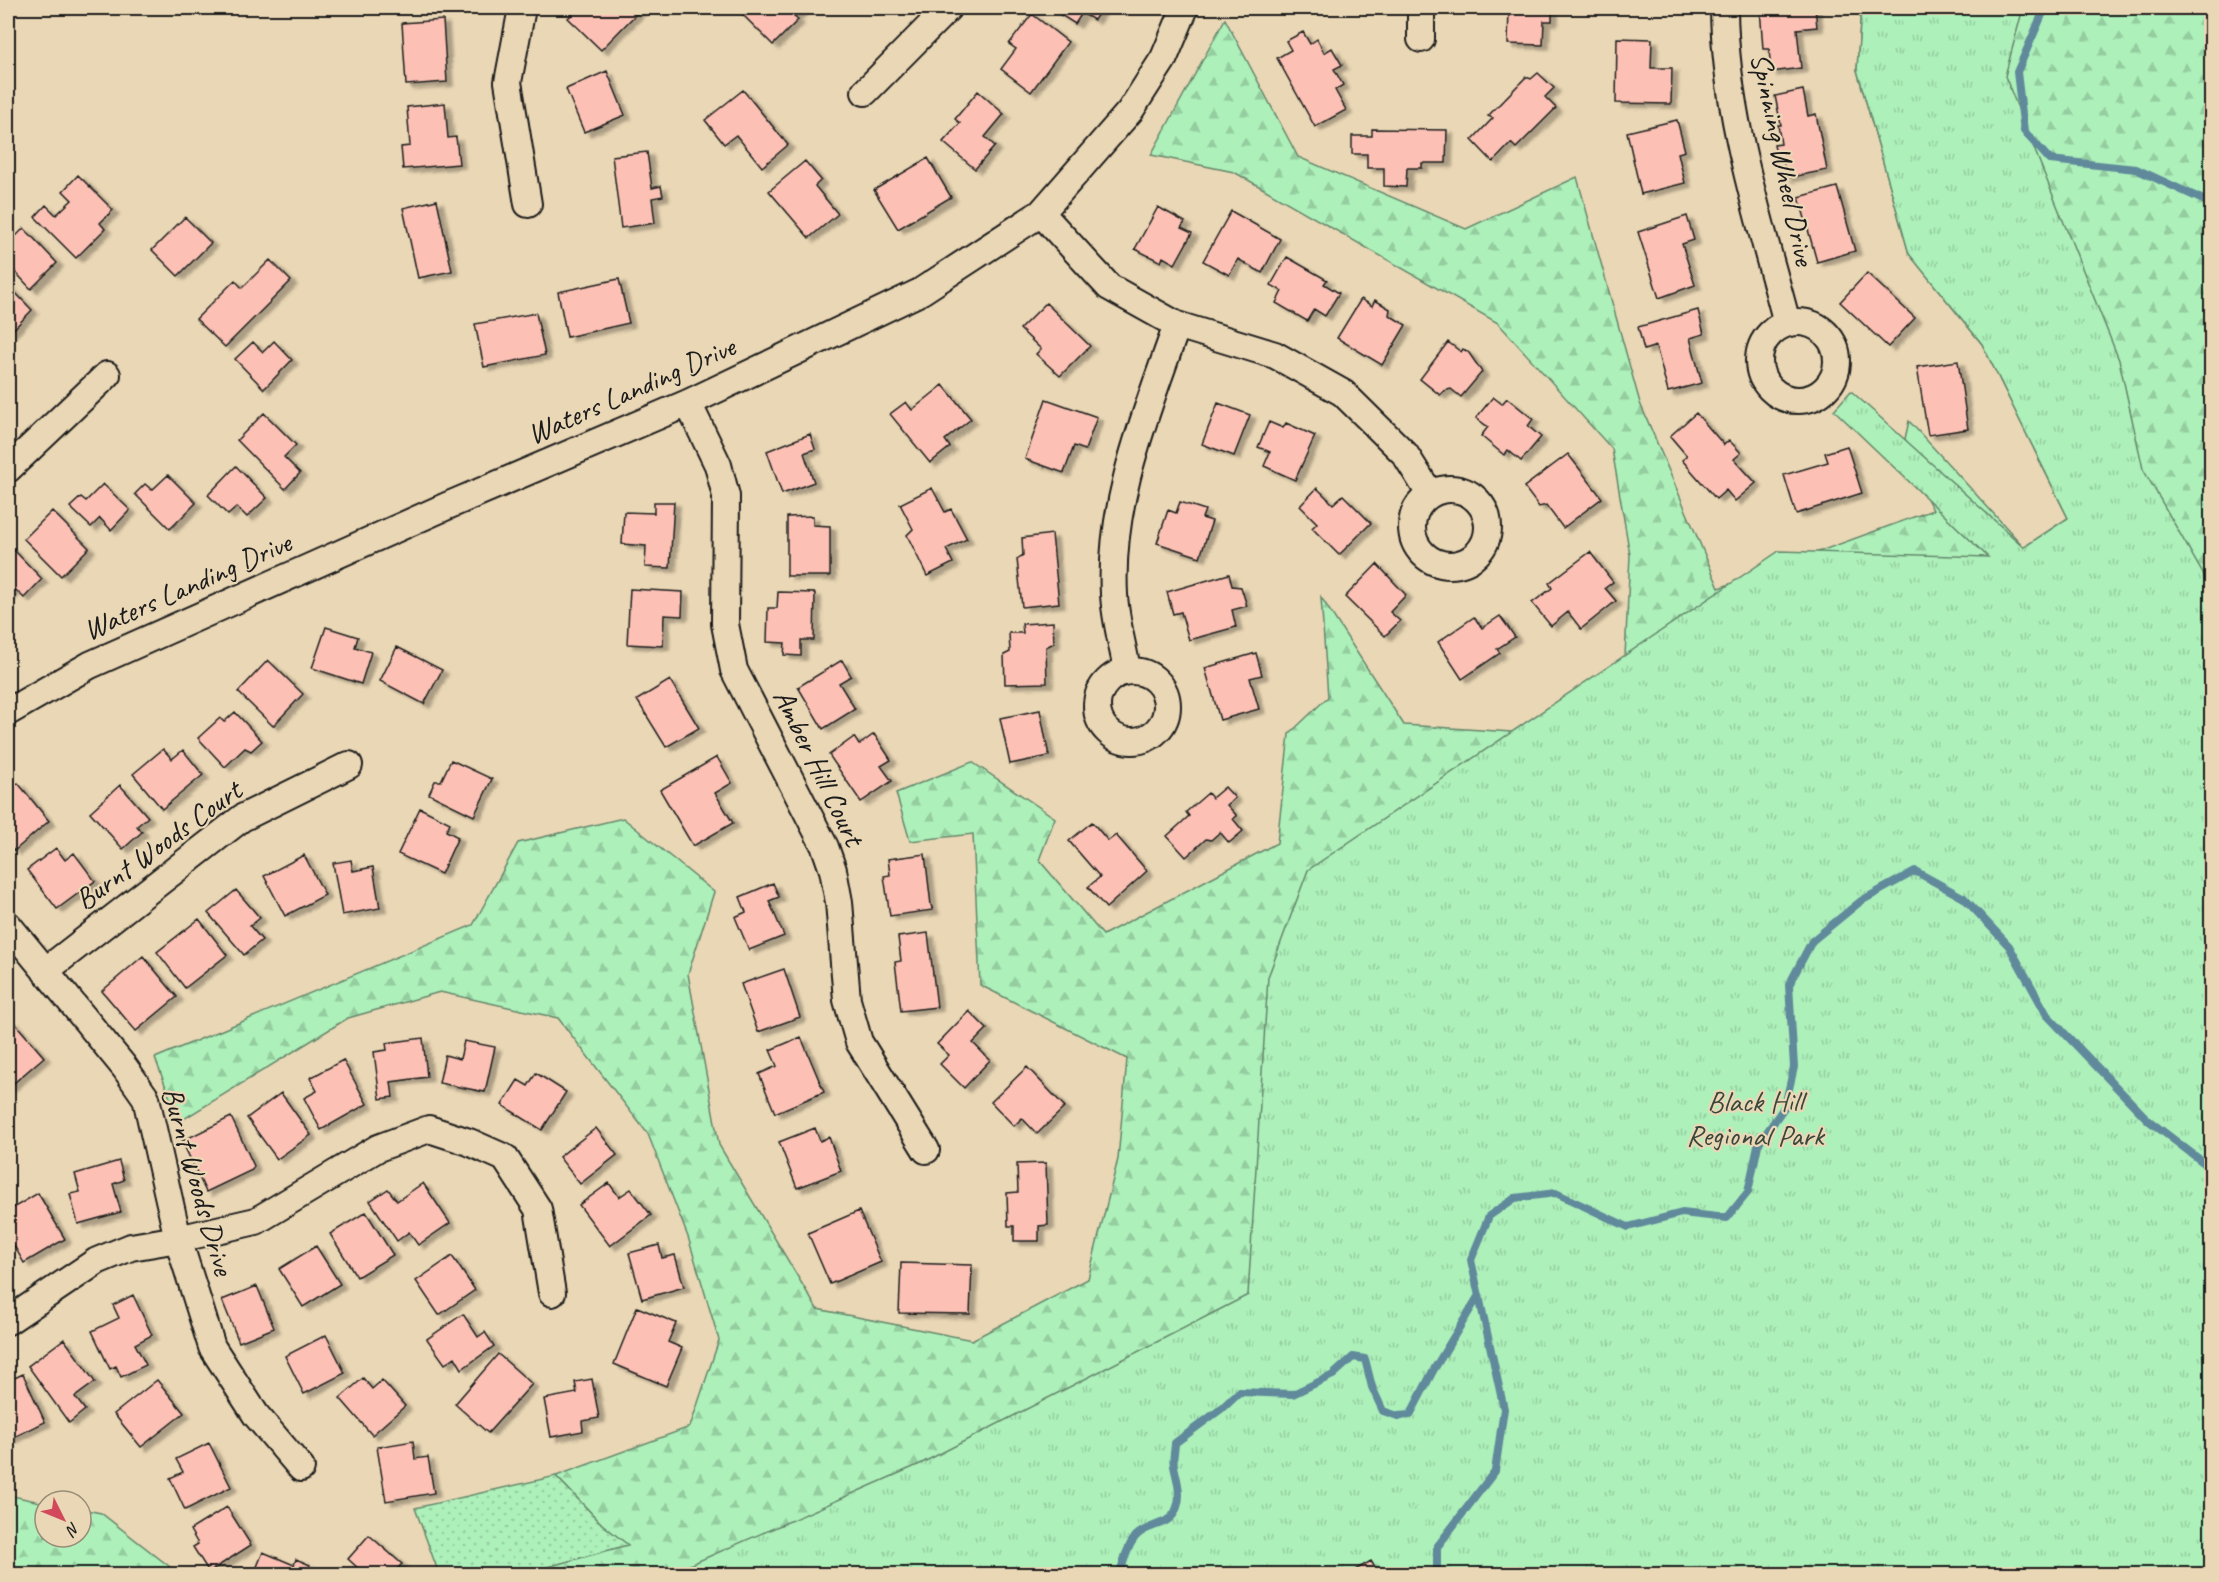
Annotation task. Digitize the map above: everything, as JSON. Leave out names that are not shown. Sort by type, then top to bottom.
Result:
[{"type":"street","points":[[522,8],[508,82],[528,204]]},
{"type":"street","points":[[865,92],[948,8]]},
{"type":"street","name":"Waters Landing Drive","points":[[8,712],[90,665],[688,403],[920,292],[1041,213],[1130,111],[1164,58],[1185,8]]},
{"type":"street","points":[[1421,8],[1421,39]]},
{"type":"street","name":"Spinning Wheel Drive","points":[[1724,8],[1724,46],[1741,146],[1787,323]]},
{"type":"street","points":[[1041,213],[1109,287],[1177,325],[1275,354],[1343,393],[1405,454],[1430,494]]},
{"type":"street","points":[[1127,670],[1114,595],[1116,531],[1128,469],[1177,325]]},
{"type":"street","points":[[8,468],[107,375]]},
{"type":"street","name":"Amber Hill Court","points":[[688,403],[717,465],[726,496],[725,624],[734,670],[825,848],[833,870],[839,902],[847,1000],[859,1042],[926,1150]]},
{"type":"street","name":"Burnt Woods Court","points":[[45,971],[242,818],[349,765]]},
{"type":"street","name":"Burnt Woods Drive","points":[[8,925],[125,1068],[146,1098],[178,1239],[212,1347],[256,1415],[301,1468]]},
{"type":"street","points":[[8,1321],[97,1261],[131,1247],[256,1221],[378,1148],[429,1129],[469,1142],[505,1158],[538,1209],[552,1293]]},
{"type":"green space","name":"Black Hill Regional Park","points":[[1861,8],[2211,8],[2211,1574],[522,1574],[628,1545],[602,1524],[556,1476],[690,1427],[719,1340],[688,1237],[648,1134],[558,1018],[440,992],[348,1018],[179,1122],[155,1058],[473,925],[518,843],[623,818],[714,892],[688,974],[719,1145],[817,1309],[972,1340],[1088,1279],[1118,1159],[1127,1059],[980,985],[973,834],[910,841],[896,793],[972,762],[1055,818],[1039,860],[1103,935],[1277,843],[1289,734],[1328,697],[1321,597],[1404,725],[1512,732],[1625,656],[1630,555],[1612,449],[1498,323],[1234,172],[1151,155],[1225,19],[1298,157],[1466,229],[1577,177],[1640,403],[1719,588],[1933,510],[1902,452],[1909,421],[2024,547],[2068,518],[1982,344],[1909,254],[1857,70]]},
{"type":"green space","name":"Black Hill Regional Park","points":[[1861,8],[2023,8],[2005,76],[2119,360],[2143,469],[2211,588],[2211,1574],[669,1574],[920,1464],[1248,1295],[1268,977],[1308,870],[1779,551],[1988,557],[1834,410],[1851,391],[2024,547],[2068,518],[1982,344],[1909,254],[1857,70]]},
{"type":"green space","points":[[556,1476],[602,1524],[629,1545],[522,1574],[439,1574],[415,1508]]},
{"type":"green space","points":[[8,1495],[33,1500],[33,1549],[93,1549],[93,1511],[101,1513],[179,1574],[8,1574]]},
{"type":"building","points":[[579,8],[642,8],[601,50],[568,18]]},
{"type":"building","points":[[736,8],[803,8],[794,17],[798,20],[773,45]]},
{"type":"building","points":[[1050,8],[1102,8],[1094,20],[1082,13],[1075,24]]},
{"type":"building","points":[[1509,8],[1552,8],[1552,21],[1544,21],[1543,45],[1508,44]]},
{"type":"building","points":[[1760,8],[1815,8],[1817,27],[1797,29],[1801,68],[1771,72],[1769,49],[1763,49]]},
{"type":"building","points":[[1032,14],[1068,42],[1031,92],[1001,69],[1016,49],[1009,44]]},
{"type":"building","points":[[443,20],[447,82],[406,85],[402,23]]},
{"type":"building","points":[[1303,32],[1310,44],[1317,39],[1324,53],[1332,48],[1342,65],[1334,69],[1343,85],[1335,90],[1346,110],[1315,127],[1277,58],[1291,50],[1286,41]]},
{"type":"building","points":[[1617,38],[1652,39],[1651,68],[1672,68],[1671,104],[1616,103]]},
{"type":"building","points":[[607,71],[625,115],[584,132],[566,89]]},
{"type":"building","points":[[1538,73],[1554,88],[1545,97],[1556,108],[1516,148],[1511,143],[1493,162],[1472,140],[1493,118],[1488,116],[1526,77],[1531,79]]},
{"type":"building","points":[[743,90],[788,145],[762,167],[736,135],[724,144],[705,120]]},
{"type":"building","points":[[1803,90],[1808,116],[1816,114],[1827,170],[1786,178],[1783,159],[1777,160],[1774,145],[1781,144],[1778,125],[1781,125],[1775,96]]},
{"type":"building","points":[[978,91],[1004,114],[985,137],[995,146],[975,169],[943,142],[960,123],[955,119]]},
{"type":"building","points":[[445,103],[448,138],[456,137],[459,164],[403,169],[401,147],[410,146],[407,107]]},
{"type":"building","points":[[1677,120],[1685,151],[1678,153],[1685,183],[1641,194],[1627,132]]},
{"type":"building","points":[[1372,129],[1447,130],[1446,163],[1422,163],[1422,168],[1407,168],[1406,187],[1384,186],[1384,168],[1367,168],[1367,154],[1352,154],[1352,136],[1372,136]]},
{"type":"building","points":[[647,152],[652,188],[661,186],[663,196],[652,198],[655,223],[621,228],[612,156]]},
{"type":"building","points":[[928,158],[951,197],[898,229],[874,190]]},
{"type":"building","points":[[805,161],[821,180],[815,186],[838,214],[809,238],[769,191]]},
{"type":"building","points":[[78,175],[113,210],[100,223],[105,229],[76,258],[35,217],[46,205],[56,215],[72,200],[63,191]]},
{"type":"building","points":[[1837,187],[1855,251],[1817,262],[1799,197]]},
{"type":"building","points":[[437,200],[452,271],[418,278],[403,208]]},
{"type":"building","points":[[1158,207],[1185,222],[1181,228],[1192,233],[1175,264],[1163,257],[1161,262],[1135,249]]},
{"type":"building","points":[[1231,211],[1280,239],[1262,273],[1238,259],[1229,275],[1203,261]]},
{"type":"building","points":[[1687,216],[1694,240],[1682,244],[1695,285],[1659,298],[1638,232]]},
{"type":"building","points":[[185,217],[211,243],[178,276],[152,250]]},
{"type":"building","points":[[24,228],[57,263],[31,289],[8,264],[8,244]]},
{"type":"building","points":[[1287,257],[1327,280],[1324,284],[1339,293],[1325,316],[1314,309],[1307,321],[1276,303],[1282,291],[1271,285]]},
{"type":"building","points":[[270,260],[291,281],[225,347],[196,319],[235,280],[242,288]]},
{"type":"building","points":[[1867,273],[1915,318],[1888,347],[1840,302]]},
{"type":"building","points":[[619,279],[629,323],[567,337],[558,292]]},
{"type":"building","points":[[8,285],[32,310],[8,335]]},
{"type":"building","points":[[1361,299],[1372,306],[1375,300],[1390,309],[1389,315],[1406,325],[1382,365],[1337,338]]},
{"type":"building","points":[[1046,303],[1090,346],[1060,376],[1036,354],[1041,349],[1020,329]]},
{"type":"building","points":[[1698,310],[1704,334],[1690,338],[1702,383],[1668,392],[1656,346],[1644,350],[1638,327]]},
{"type":"building","points":[[536,313],[545,355],[484,367],[475,324]]},
{"type":"building","points":[[274,341],[292,360],[264,389],[235,359],[253,342],[263,352]]},
{"type":"building","points":[[1448,342],[1461,352],[1463,349],[1469,353],[1482,372],[1461,397],[1451,389],[1440,395],[1420,379]]},
{"type":"building","points":[[1958,361],[1968,429],[1928,435],[1917,367]]},
{"type":"building","points":[[943,385],[971,419],[945,440],[950,447],[930,463],[890,414],[906,402],[912,410]]},
{"type":"building","points":[[1493,397],[1502,404],[1507,398],[1533,419],[1528,426],[1541,437],[1521,461],[1508,450],[1504,455],[1481,436],[1488,427],[1476,418]]},
{"type":"building","points":[[1046,399],[1097,417],[1085,450],[1074,446],[1064,473],[1025,459]]},
{"type":"building","points":[[1218,403],[1250,415],[1234,456],[1202,444]]},
{"type":"building","points":[[264,413],[296,445],[284,457],[300,473],[285,489],[237,440]]},
{"type":"building","points":[[1696,413],[1724,445],[1729,440],[1741,453],[1734,459],[1756,483],[1735,501],[1726,490],[1716,499],[1682,460],[1687,456],[1670,436]]},
{"type":"building","points":[[1269,422],[1283,428],[1286,423],[1315,436],[1295,480],[1264,466],[1270,452],[1258,447]]},
{"type":"building","points":[[810,434],[815,449],[804,453],[814,482],[782,494],[767,451]]},
{"type":"building","points":[[1847,446],[1862,493],[1796,514],[1784,475],[1828,462],[1825,453]]},
{"type":"building","points":[[1568,454],[1602,498],[1563,528],[1546,505],[1539,507],[1524,487]]},
{"type":"building","points":[[236,466],[267,498],[247,517],[237,507],[228,515],[208,495]]},
{"type":"building","points":[[168,475],[196,503],[170,529],[135,494],[145,484],[152,490]]},
{"type":"building","points":[[103,484],[130,510],[111,530],[100,518],[91,527],[70,507],[81,497],[86,501]]},
{"type":"building","points":[[932,488],[945,512],[951,509],[967,539],[946,549],[953,563],[927,576],[907,535],[913,529],[900,504]]},
{"type":"building","points":[[1317,488],[1333,504],[1343,495],[1371,523],[1339,555],[1312,528],[1317,523],[1300,506]]},
{"type":"building","points":[[654,502],[674,502],[670,568],[645,567],[646,546],[622,544],[624,512],[654,513]]},
{"type":"building","points":[[1180,502],[1205,510],[1202,518],[1212,521],[1200,557],[1157,543],[1168,510],[1176,513]]},
{"type":"building","points":[[52,511],[89,548],[61,576],[24,539]]},
{"type":"building","points":[[813,516],[813,525],[830,526],[830,576],[787,576],[787,517]]},
{"type":"building","points":[[1052,534],[1059,603],[1022,607],[1017,559],[1023,555],[1022,538]]},
{"type":"building","points":[[12,548],[42,579],[24,598],[15,589],[8,597],[8,553]]},
{"type":"building","points":[[1590,552],[1613,582],[1605,588],[1616,601],[1581,629],[1568,612],[1551,626],[1532,603],[1552,588],[1549,583]]},
{"type":"building","points":[[1377,564],[1406,595],[1390,612],[1400,621],[1385,636],[1345,597]]},
{"type":"building","points":[[1229,574],[1232,586],[1241,587],[1247,606],[1232,610],[1236,627],[1189,640],[1181,612],[1173,614],[1167,592]]},
{"type":"building","points":[[630,589],[683,592],[682,616],[664,615],[663,646],[627,644]]},
{"type":"building","points":[[778,592],[815,593],[814,640],[801,640],[801,656],[784,655],[785,643],[767,642],[768,608],[777,608]]},
{"type":"building","points":[[1500,616],[1515,637],[1497,649],[1500,653],[1462,679],[1438,642],[1474,617],[1482,628]]},
{"type":"building","points":[[1053,622],[1054,643],[1046,647],[1047,683],[1005,684],[1004,655],[1010,652],[1009,633],[1023,633],[1022,624]]},
{"type":"building","points":[[326,627],[358,637],[355,647],[371,652],[361,684],[312,668]]},
{"type":"building","points":[[397,647],[442,670],[424,704],[380,681]]},
{"type":"building","points":[[1256,653],[1262,675],[1250,678],[1259,709],[1220,720],[1205,668]]},
{"type":"building","points":[[268,660],[303,694],[273,726],[238,692]]},
{"type":"building","points":[[842,660],[851,676],[839,683],[855,709],[823,729],[798,687]]},
{"type":"building","points":[[670,680],[699,728],[666,747],[637,700]]},
{"type":"building","points":[[1040,710],[1049,756],[1010,764],[1000,718]]},
{"type":"building","points":[[235,712],[262,741],[251,751],[245,748],[225,767],[198,738],[220,718],[224,722]]},
{"type":"building","points":[[874,734],[891,760],[881,766],[892,781],[861,802],[829,755],[854,737],[859,745]]},
{"type":"building","points":[[163,749],[172,759],[183,750],[203,775],[162,809],[133,774]]},
{"type":"building","points":[[717,757],[732,783],[715,793],[733,823],[693,846],[660,790]]},
{"type":"building","points":[[451,760],[492,779],[474,816],[429,794],[435,781],[441,781]]},
{"type":"building","points":[[18,783],[49,821],[14,851],[8,844],[8,792]]},
{"type":"building","points":[[120,785],[148,817],[137,826],[142,832],[123,849],[90,812]]},
{"type":"building","points":[[1225,787],[1235,798],[1227,805],[1237,816],[1233,819],[1243,831],[1229,843],[1220,832],[1211,840],[1206,839],[1186,857],[1167,836],[1189,816],[1186,812],[1208,793],[1212,798]]},
{"type":"building","points":[[420,808],[450,823],[446,831],[458,837],[441,874],[398,854]]},
{"type":"building","points":[[1092,822],[1108,841],[1116,835],[1147,871],[1106,908],[1088,887],[1100,877],[1069,841]]},
{"type":"building","points":[[56,848],[65,860],[74,853],[95,881],[57,909],[27,870]]},
{"type":"building","points":[[925,854],[933,910],[890,916],[884,876],[890,875],[888,859]]},
{"type":"building","points":[[304,855],[325,895],[285,916],[264,876]]},
{"type":"building","points":[[351,860],[353,871],[373,867],[380,908],[342,915],[333,863]]},
{"type":"building","points":[[773,883],[779,897],[769,901],[784,936],[749,950],[735,917],[746,912],[740,897]]},
{"type":"building","points":[[236,890],[260,918],[250,926],[262,940],[244,955],[208,913]]},
{"type":"building","points":[[199,919],[227,955],[185,988],[157,952]]},
{"type":"building","points":[[928,933],[937,1007],[901,1011],[895,962],[901,961],[898,937]]},
{"type":"building","points":[[143,956],[177,997],[136,1031],[102,991]]},
{"type":"building","points":[[784,969],[800,1017],[758,1032],[741,984]]},
{"type":"building","points":[[969,1011],[987,1029],[973,1043],[990,1060],[964,1088],[940,1064],[949,1055],[937,1044]]},
{"type":"building","points":[[13,1021],[44,1057],[8,1088],[8,1026]]},
{"type":"building","points":[[801,1037],[824,1092],[775,1113],[759,1074],[777,1066],[770,1050]]},
{"type":"building","points":[[423,1038],[427,1077],[391,1082],[393,1097],[380,1099],[374,1052],[387,1050],[386,1043]]},
{"type":"building","points":[[464,1041],[495,1047],[485,1092],[439,1083],[445,1055],[460,1059]]},
{"type":"building","points":[[343,1060],[367,1104],[321,1130],[304,1098],[317,1091],[310,1078]]},
{"type":"building","points":[[1027,1067],[1065,1107],[1037,1134],[1022,1118],[1014,1126],[991,1102]]},
{"type":"building","points":[[536,1073],[566,1092],[542,1130],[502,1105],[518,1080],[528,1086]]},
{"type":"building","points":[[281,1093],[311,1135],[277,1159],[247,1118]]},
{"type":"building","points":[[231,1117],[254,1166],[252,1170],[206,1192],[182,1141]]},
{"type":"building","points":[[596,1128],[617,1155],[580,1184],[559,1157]]},
{"type":"building","points":[[815,1128],[820,1141],[829,1137],[841,1171],[797,1188],[779,1142]]},
{"type":"building","points":[[119,1161],[124,1180],[113,1184],[121,1212],[78,1224],[70,1194],[80,1192],[75,1174]]},
{"type":"building","points":[[1046,1163],[1048,1225],[1039,1226],[1039,1241],[1014,1241],[1014,1226],[1008,1226],[1007,1193],[1018,1192],[1017,1164]]},
{"type":"building","points":[[423,1183],[450,1223],[418,1245],[409,1232],[397,1241],[370,1201],[388,1189],[397,1201]]},
{"type":"building","points":[[609,1183],[619,1197],[631,1189],[651,1215],[610,1246],[579,1205]]},
{"type":"building","points":[[38,1193],[65,1239],[24,1263],[8,1235],[8,1211]]},
{"type":"building","points":[[859,1211],[881,1262],[830,1284],[808,1233]]},
{"type":"building","points":[[366,1212],[393,1255],[357,1277],[330,1234]]},
{"type":"building","points":[[659,1245],[662,1258],[675,1255],[684,1287],[642,1299],[629,1253]]},
{"type":"building","points":[[316,1246],[340,1284],[303,1307],[279,1269]]},
{"type":"building","points":[[452,1256],[475,1290],[439,1315],[416,1281]]},
{"type":"building","points":[[901,1263],[972,1265],[970,1314],[899,1313]]},
{"type":"building","points":[[257,1286],[274,1328],[239,1342],[222,1300]]},
{"type":"building","points":[[133,1295],[152,1335],[135,1344],[146,1365],[121,1377],[116,1366],[110,1369],[92,1331],[119,1318],[113,1305]]},
{"type":"building","points":[[637,1307],[676,1323],[668,1342],[682,1348],[666,1386],[614,1364]]},
{"type":"building","points":[[463,1314],[478,1337],[485,1332],[494,1346],[462,1369],[455,1357],[445,1364],[427,1339]]},
{"type":"building","points":[[326,1335],[345,1373],[304,1394],[285,1356]]},
{"type":"building","points":[[64,1339],[95,1382],[75,1397],[85,1410],[69,1423],[28,1366]]},
{"type":"building","points":[[498,1354],[532,1384],[488,1433],[455,1404]]},
{"type":"building","points":[[23,1374],[45,1422],[8,1440],[8,1381]]},
{"type":"building","points":[[363,1378],[372,1389],[382,1380],[405,1406],[372,1435],[340,1398]]},
{"type":"building","points":[[592,1379],[599,1418],[582,1421],[583,1431],[551,1437],[544,1399],[577,1393],[575,1382]]},
{"type":"building","points":[[157,1380],[184,1413],[141,1447],[114,1414]]},
{"type":"building","points":[[413,1441],[415,1459],[428,1457],[434,1493],[386,1501],[377,1447]]},
{"type":"building","points":[[209,1443],[231,1487],[185,1510],[170,1478],[183,1472],[176,1459]]},
{"type":"building","points":[[227,1507],[251,1545],[209,1572],[193,1547],[198,1544],[190,1530]]},
{"type":"building","points":[[369,1535],[402,1564],[392,1574],[354,1574],[359,1569],[348,1559]]},
{"type":"building","points":[[263,1552],[294,1565],[296,1559],[310,1565],[306,1574],[254,1574]]},
{"type":"building","points":[[1371,1561],[1379,1574],[1358,1574],[1355,1570]]},
{"type":"waterway","points":[[2045,8],[2017,72],[2024,131],[2050,160],[2136,169],[2212,204]]},
{"type":"waterway","points":[[1437,1574],[1437,1547],[1495,1471],[1504,1409],[1471,1260],[1489,1216],[1515,1198],[1556,1193],[1628,1227],[1682,1213],[1727,1218],[1748,1192],[1758,1145],[1785,1106],[1794,1067],[1789,985],[1812,941],[1861,901],[1915,871],[1964,898],[2009,946],[2047,1015],[2148,1120],[2212,1169]]},
{"type":"waterway","points":[[1120,1574],[1128,1549],[1136,1536],[1168,1520],[1175,1512],[1179,1494],[1173,1463],[1175,1443],[1221,1409],[1239,1392],[1293,1394],[1333,1375],[1353,1357],[1365,1359],[1372,1387],[1383,1411],[1398,1416],[1410,1415],[1433,1371],[1479,1295]]}]
